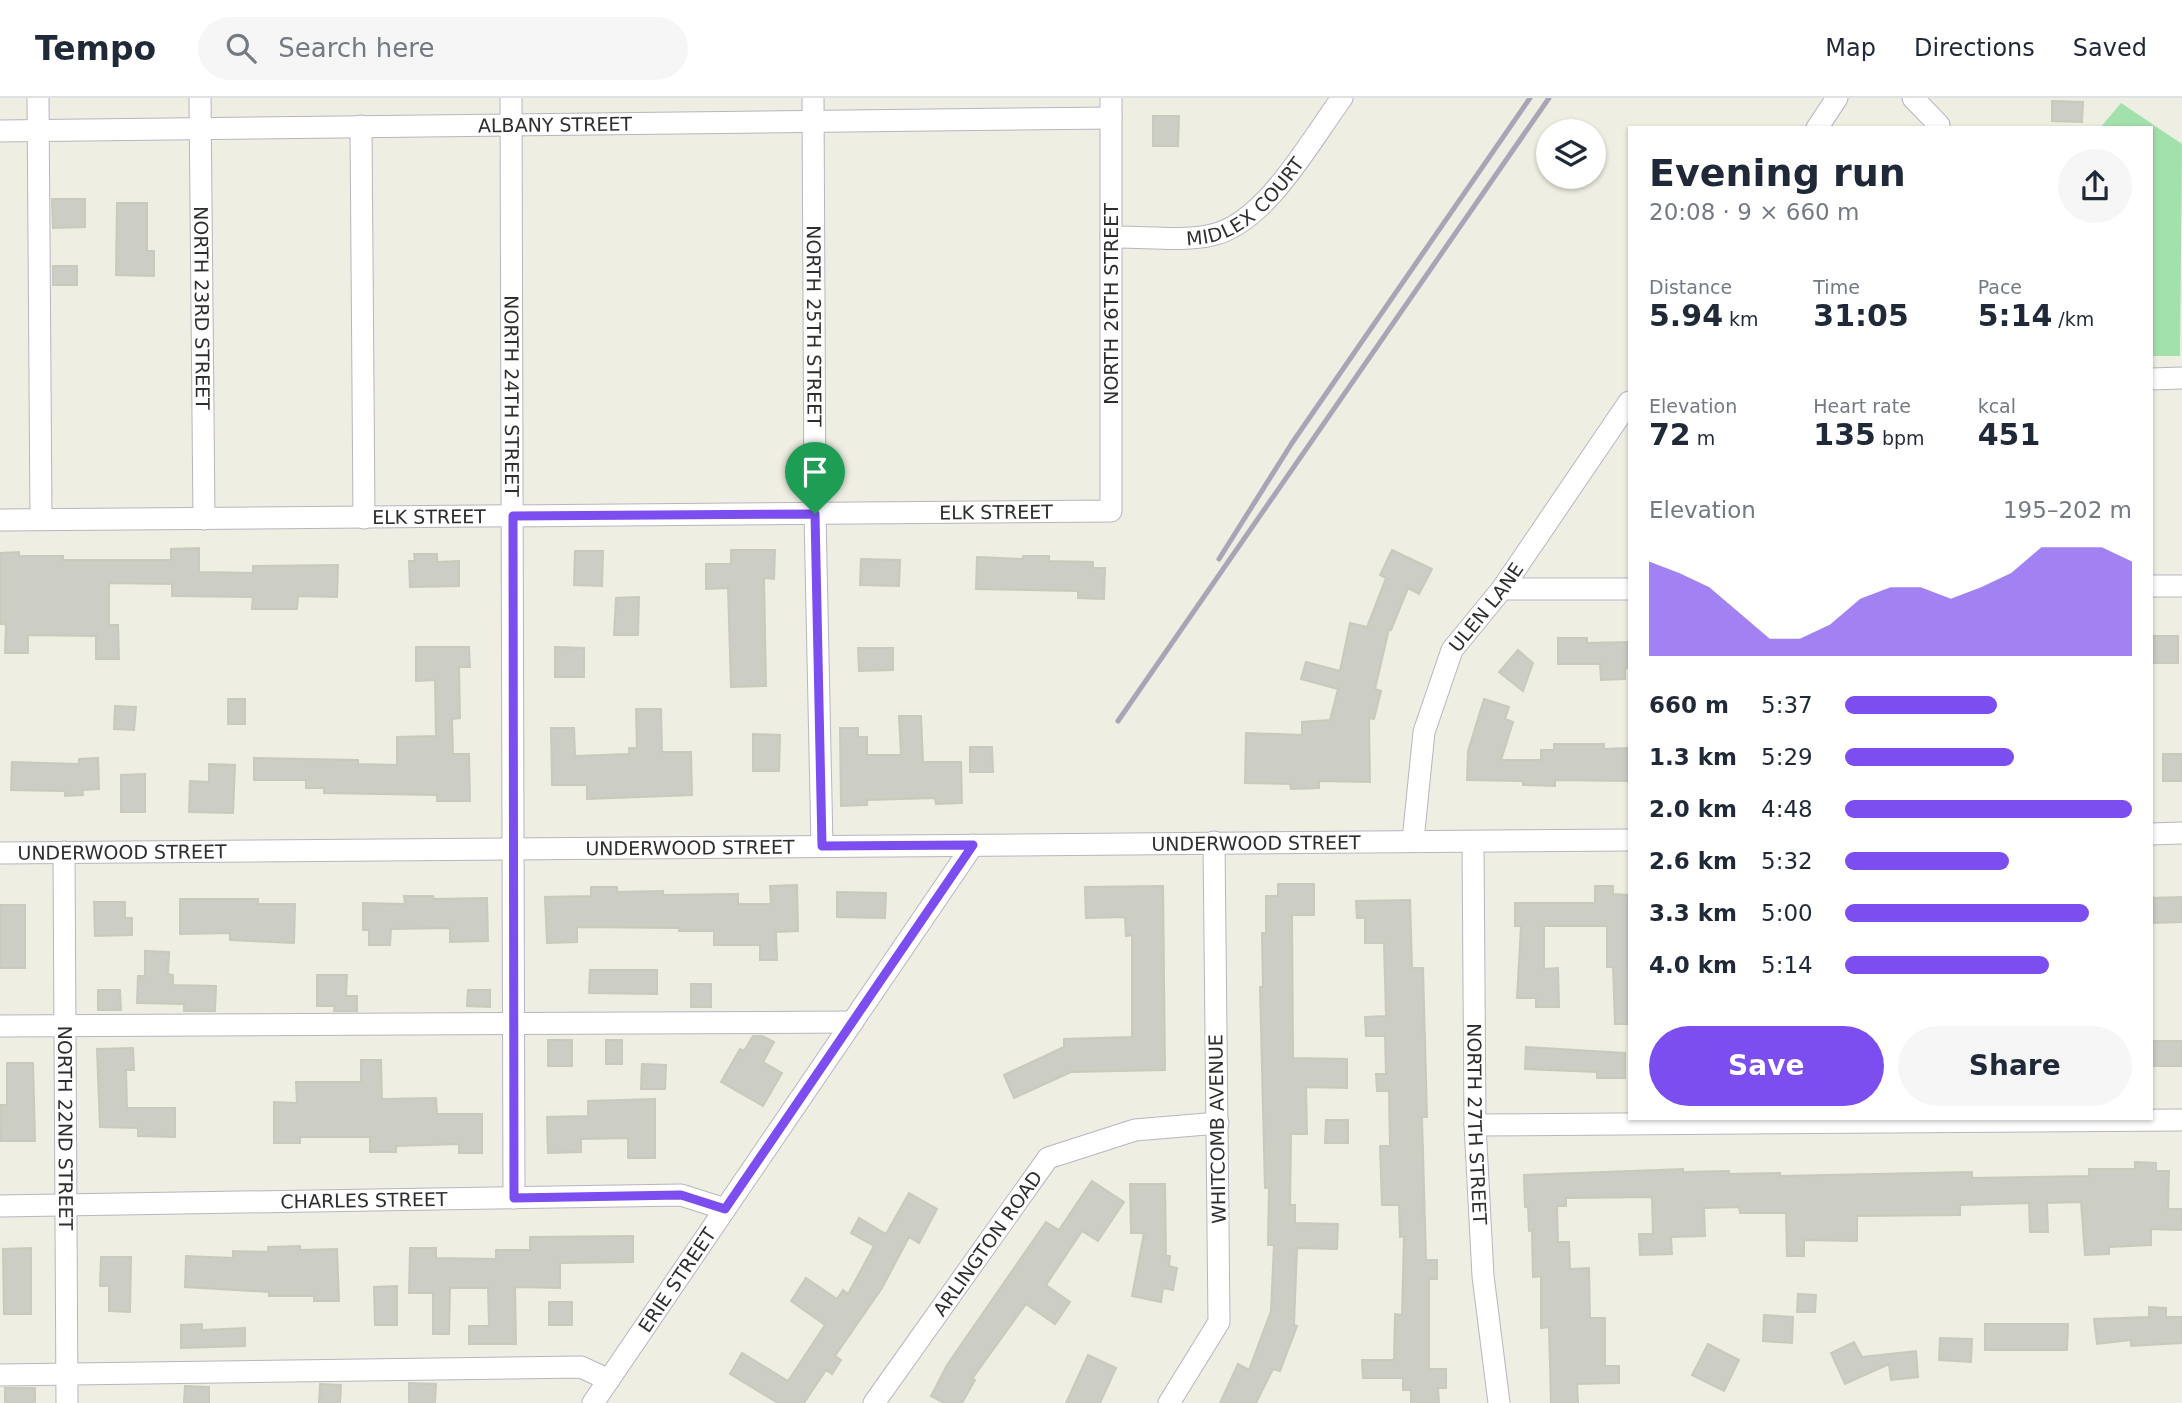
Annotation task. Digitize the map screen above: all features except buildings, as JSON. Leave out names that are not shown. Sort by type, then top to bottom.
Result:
[{"type":"street","points":[[38,98],[41,519]]},
{"type":"street","name":"NORTH 23RD STREET","points":[[200,98],[204,519]]},
{"type":"street","name":"NORTH 24TH STREET","points":[[511,98],[514,1198]]},
{"type":"street","name":"NORTH 25TH STREET","points":[[813,98],[815,514],[822,846]]},
{"type":"street","name":"MIDLEX COURT","points":[[1111,237],[1209,236],[1246,221],[1264,204],[1342,98]]},
{"type":"street","points":[[1818,126],[1837,98]]},
{"type":"street","points":[[1913,98],[1939,125]]},
{"type":"street","name":"ALBANY STREET","points":[[0,131],[511,123],[814,122],[1111,108]]},
{"type":"street","name":"NORTH 26TH STREET","points":[[1111,108],[1111,511]]},
{"type":"street","points":[[361,126],[364,518]]},
{"type":"street","points":[[2153,379],[2182,378]]},
{"type":"street","name":"ULEN LANE","points":[[1413,840],[1424,732],[1452,650],[1502,589],[1628,403]]},
{"type":"street","name":"ELK STREET","points":[[0,520],[1111,511]]},
{"type":"street","points":[[2153,586],[2182,586]]},
{"type":"street","points":[[1502,589],[1628,589]]},
{"type":"street","points":[[2153,834],[2182,833]]},
{"type":"street","name":"UNDERWOOD STREET","points":[[0,853],[1628,840]]},
{"type":"street","name":"WHITCOMB AVENUE","points":[[1169,1403],[1219,1322],[1214,842]]},
{"type":"street","name":"NORTH 27TH STREET","points":[[1473,842],[1475,1125],[1483,1276],[1499,1403]]},
{"type":"street","name":"ERIE STREET","points":[[593,1403],[973,845]]},
{"type":"street","name":"NORTH 22ND STREET","points":[[64,852],[66,1403]]},
{"type":"street","points":[[0,1026],[853,1022]]},
{"type":"street","points":[[1475,1125],[2182,1120]]},
{"type":"street","name":"ARLINGTON ROAD","points":[[874,1403],[1048,1158],[1135,1130],[1217,1123]]},
{"type":"street","name":"CHARLES STREET","points":[[0,1206],[681,1195],[725,1209]]},
{"type":"street","points":[[0,1375],[581,1367],[609,1380]]},
{"type":"green space","points":[[2121,103],[2182,144],[2180,356],[2153,356],[2153,126],[2102,126]]},
{"type":"railway","points":[[1219,559],[1292,443],[1530,98]]},
{"type":"railway","points":[[1118,721],[1549,98]]},
{"type":"route","points":[[815,514],[822,846],[973,845],[725,1209],[681,1195],[514,1198],[513,516],[815,514]]}]
